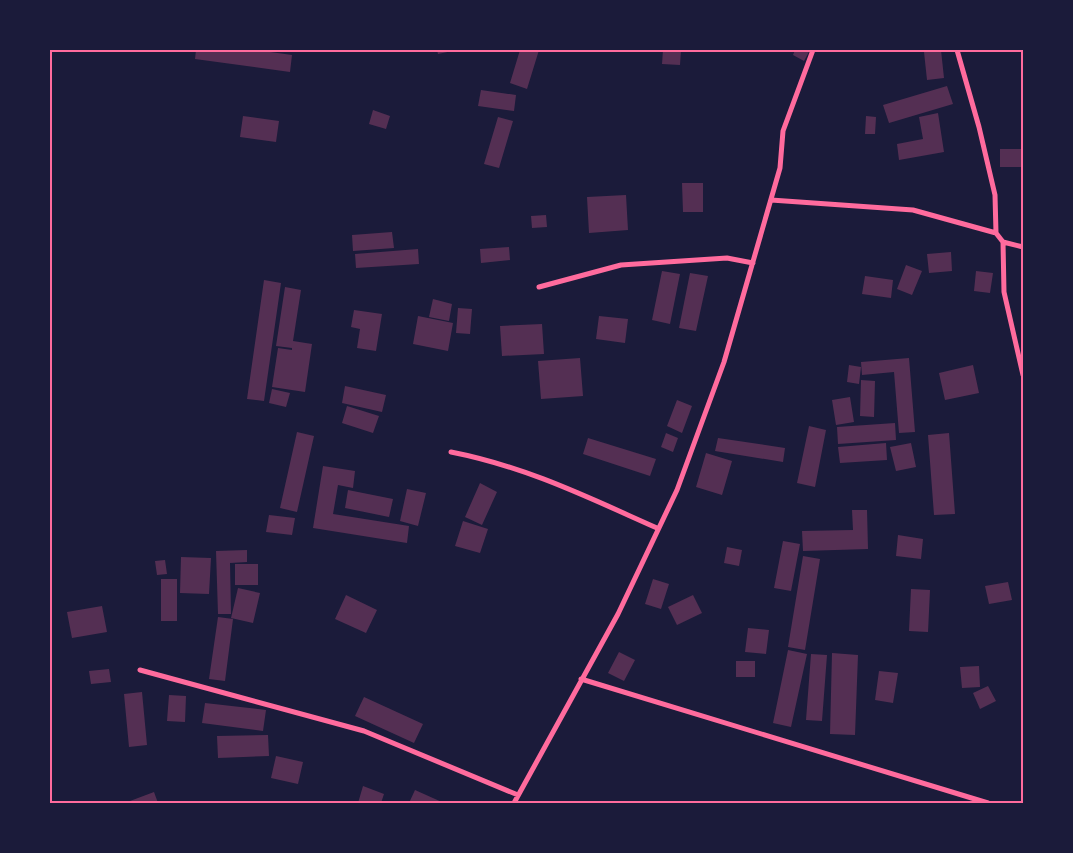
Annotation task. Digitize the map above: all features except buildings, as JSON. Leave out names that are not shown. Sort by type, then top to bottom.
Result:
[{"type":"street","points":[[514,803],[618,614],[657,528],[677,490],[724,362],[780,168],[783,131],[813,50]]},
{"type":"street","points":[[957,50],[979,126],[995,195],[996,233],[1003,242],[1004,292],[1023,375]]},
{"type":"street","points":[[771,200],[913,210],[996,233]]},
{"type":"street","points":[[1003,242],[1023,247]]},
{"type":"street","points":[[538,287],[621,265],[727,258],[753,263]]},
{"type":"street","points":[[451,452],[492,460],[537,475],[657,528]]},
{"type":"street","points":[[140,670],[364,731],[518,795]]},
{"type":"street","points":[[582,679],[988,803]]}]
